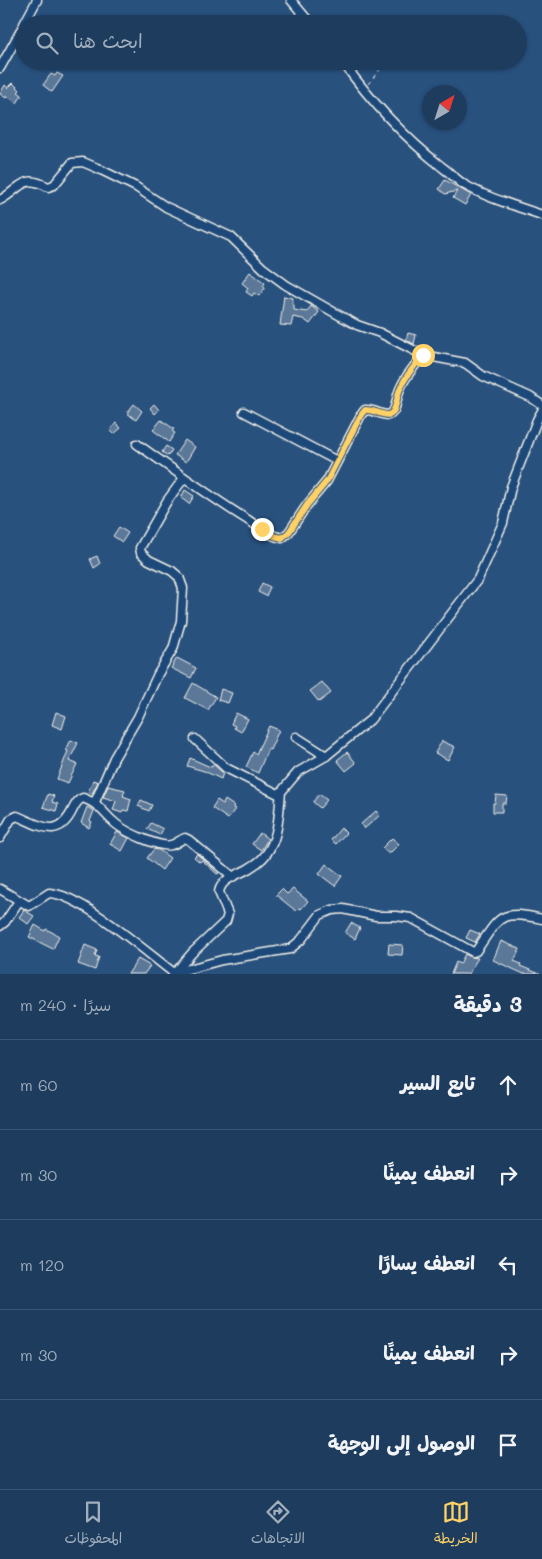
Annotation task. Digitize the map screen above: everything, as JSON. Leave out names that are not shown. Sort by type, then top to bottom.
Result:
[{"type":"street","points":[[29,15],[37,0]]},
{"type":"street","points":[[291,0],[304,15]]},
{"type":"street","points":[[0,68],[15,40]]},
{"type":"street","points":[[349,70],[403,132],[432,159],[463,183],[504,202],[542,215]]},
{"type":"street","points":[[0,200],[28,181],[37,181],[48,187],[54,185],[72,163],[83,162],[136,187],[166,207],[230,238],[263,268],[286,285],[357,325],[380,333],[423,355],[465,363],[483,376],[530,397],[542,405]]},
{"type":"street","points":[[137,444],[184,478],[274,536],[282,538],[289,532],[307,505],[327,481],[365,410],[387,415],[391,413],[395,409],[398,393],[406,378],[423,355]]},
{"type":"street","points":[[174,974],[192,953],[226,922],[228,914],[220,895],[219,890],[221,886],[232,876],[255,864],[270,848],[275,833],[280,795],[284,786],[298,772],[326,756],[370,720],[478,580],[503,523],[511,487],[542,411]]},
{"type":"street","points":[[244,412],[337,462]]},
{"type":"street","points":[[95,802],[114,758],[138,716],[158,674],[174,649],[182,613],[183,588],[179,577],[172,571],[149,560],[141,553],[140,548],[167,501],[184,478]]},
{"type":"street","points":[[296,737],[326,756]]},
{"type":"street","points":[[195,739],[234,774],[280,795]]},
{"type":"street","points":[[0,838],[14,817],[17,816],[48,828],[54,829],[63,825],[76,803],[83,798],[95,802],[120,827],[147,840],[168,846],[185,838],[190,840],[232,876]]},
{"type":"street","points":[[0,889],[19,902],[29,906],[49,893],[60,894],[71,899],[91,910],[174,974]]},
{"type":"street","points":[[0,926],[19,902]]},
{"type":"street","points":[[174,974],[222,960],[290,949],[301,940],[320,915],[332,910],[343,909],[376,916],[410,918],[473,952],[476,951],[496,922],[502,917],[515,914],[542,919]]},
{"type":"path","points":[[364,89],[380,70]]},
{"type":"building","points":[[57,73],[63,76],[52,92],[43,85],[51,74],[55,76]]},
{"type":"building","points":[[13,83],[22,95],[17,103],[7,96],[6,98],[0,94],[5,85],[8,88]]},
{"type":"building","points":[[445,180],[471,195],[465,205],[453,198],[457,191],[445,194],[439,189]]},
{"type":"building","points":[[250,272],[265,283],[263,286],[265,288],[259,296],[254,293],[252,296],[246,292],[248,288],[242,283]]},
{"type":"building","points":[[284,296],[293,298],[294,310],[307,312],[311,306],[319,312],[310,324],[303,319],[293,317],[291,326],[280,325]]},
{"type":"building","points":[[408,333],[416,335],[414,344],[406,340]]},
{"type":"building","points":[[134,404],[142,411],[136,420],[127,413]]},
{"type":"building","points":[[154,404],[159,410],[155,414],[150,408]]},
{"type":"building","points":[[161,420],[174,429],[172,431],[175,433],[169,442],[153,430]]},
{"type":"building","points":[[116,423],[121,428],[114,434],[110,430]]},
{"type":"building","points":[[185,440],[195,447],[186,462],[175,455]]},
{"type":"building","points":[[166,446],[172,450],[168,456],[162,452]]},
{"type":"building","points":[[185,490],[194,496],[189,504],[181,498]]},
{"type":"building","points":[[119,527],[128,533],[122,542],[113,536]]},
{"type":"building","points":[[97,556],[100,564],[94,568],[90,559]]},
{"type":"building","points":[[262,583],[270,587],[266,596],[258,592]]},
{"type":"building","points":[[177,658],[196,668],[191,678],[171,668]]},
{"type":"building","points":[[322,682],[331,693],[319,702],[310,691]]},
{"type":"building","points":[[193,683],[216,697],[208,710],[185,698]]},
{"type":"building","points":[[221,689],[232,693],[228,703],[218,700]]},
{"type":"building","points":[[56,712],[66,716],[62,729],[52,725]]},
{"type":"building","points":[[236,713],[248,719],[241,732],[231,724]]},
{"type":"building","points":[[269,726],[279,730],[270,750],[268,749],[258,773],[246,767],[253,752],[256,754]]},
{"type":"building","points":[[71,740],[78,743],[69,761],[77,764],[68,783],[57,779]]},
{"type":"building","points":[[442,741],[455,747],[448,760],[435,753]]},
{"type":"building","points":[[347,752],[356,763],[346,771],[337,760]]},
{"type":"building","points":[[190,758],[208,766],[212,767],[213,764],[223,773],[221,779],[187,766]]},
{"type":"building","points":[[93,780],[98,782],[92,794],[88,792]]},
{"type":"building","points":[[108,786],[125,790],[123,796],[131,799],[128,811],[123,810],[122,813],[113,810],[116,801],[103,797]]},
{"type":"building","points":[[48,794],[54,796],[52,802],[58,804],[56,811],[43,807]]},
{"type":"building","points":[[319,794],[327,800],[320,808],[313,802]]},
{"type":"building","points":[[496,795],[507,796],[506,803],[502,803],[502,812],[493,812],[493,803],[495,803]]},
{"type":"building","points":[[141,800],[152,805],[149,811],[138,806]]},
{"type":"building","points":[[217,800],[223,804],[225,800],[234,806],[233,808],[235,809],[228,819],[212,808]]},
{"type":"building","points":[[87,807],[94,811],[89,828],[81,823]]},
{"type":"building","points":[[376,811],[380,815],[364,829],[361,824]]},
{"type":"building","points":[[151,823],[163,829],[160,835],[147,829]]},
{"type":"building","points":[[341,828],[346,833],[336,844],[331,840]]},
{"type":"building","points":[[117,832],[129,838],[122,851],[110,844]]},
{"type":"building","points":[[260,833],[268,839],[261,850],[252,844]]},
{"type":"building","points":[[392,838],[399,844],[389,854],[382,848]]},
{"type":"building","points":[[154,849],[159,850],[170,858],[162,870],[147,858]]},
{"type":"building","points":[[197,854],[219,873],[217,874],[202,860],[200,862],[194,857]]},
{"type":"building","points":[[326,864],[342,876],[335,886],[319,874]]},
{"type":"building","points":[[282,889],[287,894],[293,889],[308,901],[301,909],[299,908],[296,911],[276,895]]},
{"type":"building","points":[[24,910],[34,916],[28,924],[19,917]]},
{"type":"building","points":[[351,923],[360,928],[355,939],[345,933]]},
{"type":"building","points":[[35,925],[59,936],[53,949],[29,937]]},
{"type":"building","points":[[470,930],[480,934],[475,942],[466,938]]},
{"type":"building","points":[[501,941],[520,949],[514,961],[521,964],[520,966],[540,974],[524,974],[493,960]]},
{"type":"building","points":[[389,944],[403,945],[402,955],[388,954]]},
{"type":"building","points":[[85,945],[97,950],[95,956],[99,957],[95,970],[78,964]]},
{"type":"building","points":[[465,954],[478,958],[468,974],[451,974],[456,962],[460,964]]},
{"type":"building","points":[[138,959],[150,966],[144,974],[128,974]]},
{"type":"route","points":[[262,529],[282,538],[289,532],[307,505],[327,481],[361,415],[365,410],[387,415],[391,413],[395,409],[398,393],[406,378],[423,355]]}]
